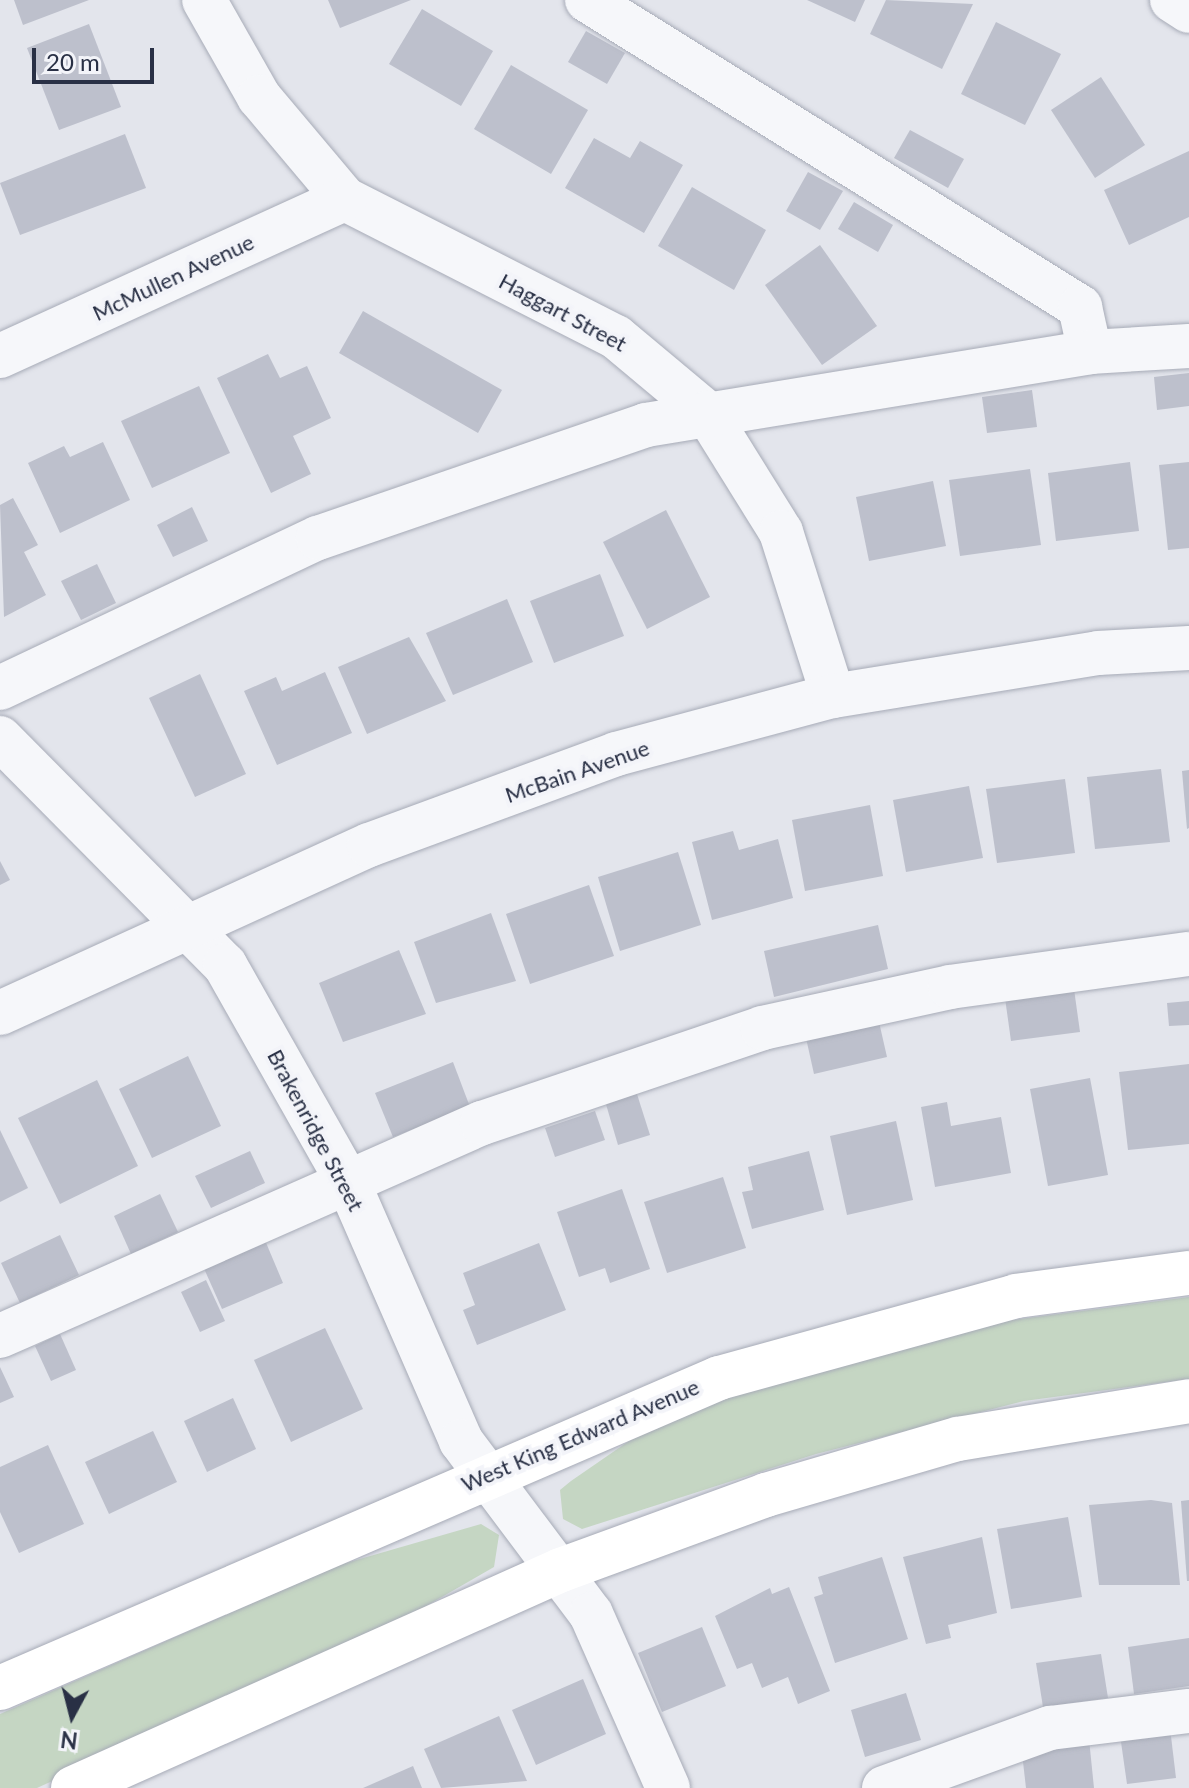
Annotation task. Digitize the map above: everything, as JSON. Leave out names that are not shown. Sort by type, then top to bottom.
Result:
[{"type":"main road","name":"West King Edward Avenue","points":[[0,1688],[639,1408],[817,1347],[1016,1296],[1189,1273]]},
{"type":"main road","points":[[73,1788],[561,1570],[766,1495],[958,1439],[1189,1401]]},
{"type":"street","name":"Haggart Street","points":[[204,0],[259,97],[345,199],[616,337],[707,413],[781,532],[833,696]]},
{"type":"street","points":[[587,0],[1080,307],[1090,352]]},
{"type":"street","points":[[1172,0],[1189,11]]},
{"type":"street","name":"McMullen Avenue","points":[[2,348],[345,199]]},
{"type":"street","points":[[0,688],[318,538],[646,425],[1090,352],[1189,346]]},
{"type":"street","name":"McBain Avenue","points":[[0,1013],[369,845],[602,759],[833,696],[1098,653],[1189,648]]},
{"type":"street","name":"Brakenridge Street","points":[[0,738],[192,928],[225,965],[348,1182],[461,1441],[561,1570],[591,1614],[668,1788]]},
{"type":"street","points":[[0,1336],[482,1123],[762,1028],[950,987],[1189,954]]},
{"type":"street","points":[[884,1788],[1050,1728],[1189,1711]]},
{"type":"green space","points":[[1189,1297],[1189,1379],[1024,1401],[816,1454],[582,1529],[563,1519],[560,1490],[571,1481],[642,1432],[740,1392],[1012,1320]]},
{"type":"green space","points":[[481,1524],[499,1535],[494,1567],[388,1628],[37,1788],[0,1788],[0,1714],[339,1565]]},
{"type":"building","points":[[14,0],[89,0],[23,25]]},
{"type":"building","points":[[328,0],[411,0],[340,28]]},
{"type":"building","points":[[807,0],[865,0],[855,22]]},
{"type":"building","points":[[886,0],[973,4],[942,69],[870,34]]},
{"type":"building","points":[[422,9],[493,51],[461,106],[389,64]]},
{"type":"building","points":[[996,22],[1061,54],[1025,125],[961,94]]},
{"type":"building","points":[[89,24],[121,107],[59,130],[27,48]]},
{"type":"building","points":[[586,31],[625,53],[607,84],[568,62]]},
{"type":"building","points":[[511,65],[588,110],[551,174],[474,129]]},
{"type":"building","points":[[1101,77],[1145,145],[1095,178],[1051,110]]},
{"type":"building","points":[[910,130],[964,159],[948,188],[894,158]]},
{"type":"building","points":[[125,134],[146,188],[20,235],[0,183]]},
{"type":"building","points":[[594,138],[630,158],[640,141],[683,165],[644,233],[565,188]]},
{"type":"building","points":[[1189,151],[1189,217],[1129,245],[1104,190]]},
{"type":"building","points":[[808,172],[843,191],[820,230],[786,211]]},
{"type":"building","points":[[692,187],[766,230],[734,290],[658,246]]},
{"type":"building","points":[[854,202],[893,225],[878,252],[838,229]]},
{"type":"building","points":[[820,245],[877,326],[822,365],[765,285]]},
{"type":"building","points":[[363,311],[502,390],[478,433],[339,353]]},
{"type":"building","points":[[268,354],[280,378],[307,366],[331,418],[293,436],[311,474],[271,493],[217,378]]},
{"type":"building","points":[[1189,373],[1189,406],[1157,410],[1154,377]]},
{"type":"building","points":[[199,386],[230,453],[152,488],[121,421]]},
{"type":"building","points":[[1032,390],[1037,427],[987,433],[982,397]]},
{"type":"building","points":[[103,442],[130,500],[60,533],[28,463],[64,446],[70,457]]},
{"type":"building","points":[[1130,462],[1139,531],[1056,541],[1048,473]]},
{"type":"building","points":[[1189,462],[1189,548],[1168,550],[1159,465]]},
{"type":"building","points":[[1030,469],[1041,545],[960,556],[949,480]]},
{"type":"building","points":[[933,481],[946,546],[869,561],[856,497]]},
{"type":"building","points":[[13,498],[38,545],[24,552],[46,595],[4,617],[0,505]]},
{"type":"building","points":[[192,507],[208,541],[173,557],[157,525]]},
{"type":"building","points":[[666,510],[710,597],[647,629],[603,542]]},
{"type":"building","points":[[97,564],[116,603],[81,620],[61,581]]},
{"type":"building","points":[[600,574],[624,636],[554,663],[530,601]]},
{"type":"building","points":[[507,599],[533,662],[453,695],[426,633]]},
{"type":"building","points":[[409,637],[446,701],[367,734],[338,667]]},
{"type":"building","points":[[325,672],[352,733],[277,765],[244,691],[276,677],[282,691]]},
{"type":"building","points":[[200,674],[246,774],[195,797],[149,698]]},
{"type":"building","points":[[1161,769],[1170,842],[1095,849],[1087,777]]},
{"type":"building","points":[[1189,770],[1189,828],[1187,829],[1182,771]]},
{"type":"building","points":[[1065,779],[1075,853],[997,863],[986,789]]},
{"type":"building","points":[[969,786],[983,858],[906,872],[893,800]]},
{"type":"building","points":[[870,805],[883,876],[805,891],[792,820]]},
{"type":"building","points":[[733,831],[739,850],[778,839],[793,898],[712,920],[692,842]]},
{"type":"building","points":[[678,852],[701,925],[620,951],[598,877]]},
{"type":"building","points":[[0,861],[10,880],[0,885]]},
{"type":"building","points":[[589,885],[614,956],[530,984],[506,914]]},
{"type":"building","points":[[491,913],[516,981],[436,1003],[414,942]]},
{"type":"building","points":[[878,925],[888,969],[774,997],[764,951]]},
{"type":"building","points":[[399,950],[426,1014],[343,1042],[319,983]]},
{"type":"building","points":[[1074,989],[1080,1032],[1011,1041],[1005,998]]},
{"type":"building","points":[[1189,1001],[1189,1025],[1169,1026],[1167,1003]]},
{"type":"building","points":[[879,1022],[887,1057],[814,1074],[806,1038]]},
{"type":"building","points":[[188,1056],[221,1126],[152,1158],[119,1089]]},
{"type":"building","points":[[453,1062],[470,1107],[393,1137],[375,1093]]},
{"type":"building","points":[[1189,1064],[1189,1144],[1128,1150],[1119,1072]]},
{"type":"building","points":[[1090,1078],[1108,1175],[1048,1186],[1030,1089]]},
{"type":"building","points":[[97,1080],[138,1166],[60,1204],[18,1118]]},
{"type":"building","points":[[636,1091],[650,1135],[618,1145],[605,1101]]},
{"type":"building","points":[[947,1102],[951,1126],[1001,1117],[1011,1173],[935,1187],[921,1107]]},
{"type":"building","points":[[595,1111],[605,1140],[555,1157],[545,1128]]},
{"type":"building","points":[[896,1121],[913,1200],[847,1215],[830,1136]]},
{"type":"building","points":[[0,1130],[28,1188],[0,1202]]},
{"type":"building","points":[[250,1151],[265,1183],[211,1208],[195,1176]]},
{"type":"building","points":[[809,1151],[824,1210],[752,1229],[742,1192],[753,1190],[748,1167]]},
{"type":"building","points":[[723,1177],[746,1248],[667,1273],[644,1202]]},
{"type":"building","points":[[622,1189],[650,1269],[610,1283],[605,1268],[579,1277],[557,1212]]},
{"type":"building","points":[[160,1194],[178,1232],[131,1254],[114,1216]]},
{"type":"building","points":[[60,1235],[79,1275],[20,1303],[1,1263]]},
{"type":"building","points":[[264,1238],[283,1283],[222,1309],[202,1264]]},
{"type":"building","points":[[539,1243],[566,1310],[477,1345],[463,1310],[475,1305],[463,1273]]},
{"type":"building","points":[[206,1280],[225,1321],[200,1332],[181,1292]]},
{"type":"building","points":[[325,1328],[363,1409],[291,1442],[254,1360]]},
{"type":"building","points":[[60,1334],[76,1370],[51,1381],[35,1346]]},
{"type":"building","points":[[0,1367],[14,1397],[0,1403]]},
{"type":"building","points":[[233,1398],[256,1449],[207,1472],[184,1421]]},
{"type":"building","points":[[153,1431],[177,1482],[109,1514],[85,1462]]},
{"type":"building","points":[[48,1445],[84,1524],[19,1553],[0,1512],[0,1467]]},
{"type":"building","points":[[1151,1500],[1172,1503],[1180,1585],[1099,1585],[1089,1505]]},
{"type":"building","points":[[1189,1500],[1189,1581],[1187,1581],[1181,1501]]},
{"type":"building","points":[[1068,1517],[1082,1597],[1011,1609],[997,1529]]},
{"type":"building","points":[[982,1537],[997,1613],[948,1625],[951,1638],[926,1644],[903,1557]]},
{"type":"building","points":[[882,1557],[908,1639],[835,1663],[814,1597],[823,1594],[818,1577]]},
{"type":"building","points":[[789,1587],[830,1691],[798,1704],[788,1677],[762,1688],[752,1663],[737,1669],[715,1616],[770,1588],[772,1594]]},
{"type":"building","points":[[702,1627],[726,1686],[662,1712],[638,1653]]},
{"type":"building","points":[[1189,1638],[1189,1686],[1134,1694],[1128,1647]]},
{"type":"building","points":[[1101,1654],[1108,1698],[1043,1707],[1036,1663]]},
{"type":"building","points":[[583,1679],[606,1734],[536,1765],[512,1710]]},
{"type":"building","points":[[906,1693],[921,1740],[865,1757],[851,1710]]},
{"type":"building","points":[[499,1716],[527,1781],[441,1788],[424,1749]]},
{"type":"building","points":[[1170,1728],[1176,1778],[1127,1784],[1120,1735]]},
{"type":"building","points":[[1089,1739],[1094,1788],[1026,1788],[1022,1753]]},
{"type":"building","points":[[413,1766],[422,1788],[363,1788]]}]
